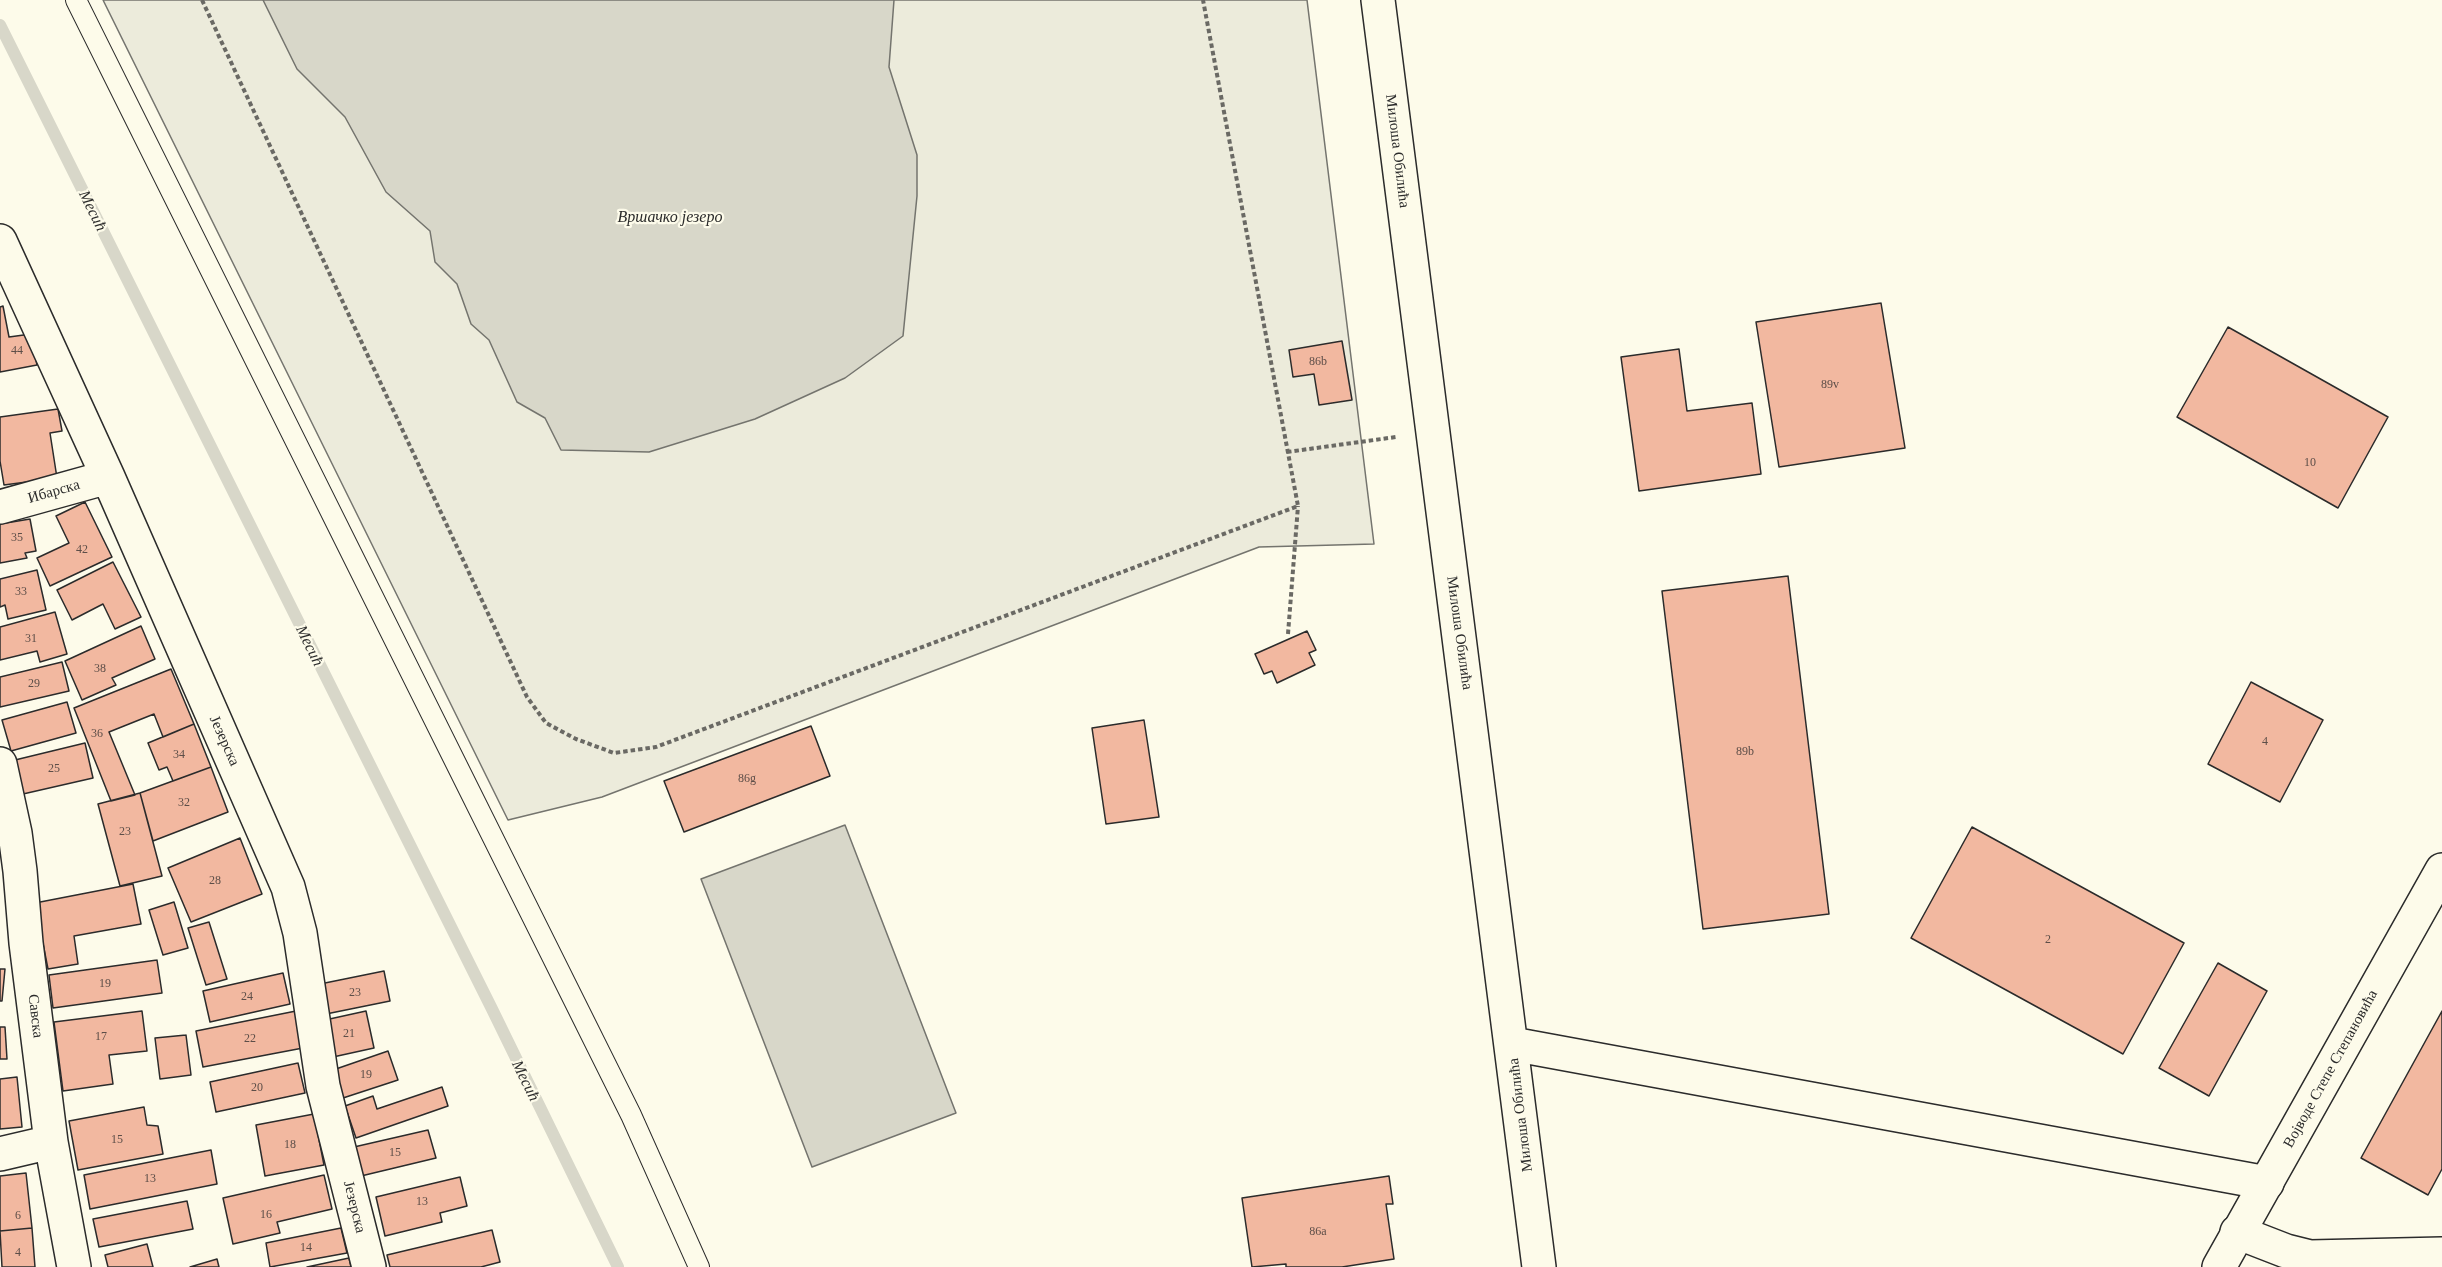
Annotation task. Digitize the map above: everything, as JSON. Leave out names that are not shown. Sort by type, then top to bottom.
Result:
[{"type":"street","name":"Милоша Обилића","points":[[1378,0],[1539,1267]]},
{"type":"street","name":"Језерска","points":[[0,241],[108,477],[288,887],[300,933],[322,1086],[369,1267]]},
{"type":"street","name":"Ибарска","points":[[0,507],[108,477]]},
{"type":"street","name":"Савска","points":[[0,764],[15,833],[13,941],[74,1267]]},
{"type":"street","name":"Војводе Степе Степановића","points":[[2219,1267],[2442,870]]},
{"type":"street","points":[[1512,1044],[2267,1183]]},
{"type":"street","points":[[0,1154],[51,1142]]},
{"type":"street","points":[[2237,1232],[2286,1251],[2310,1257],[2442,1254]]},
{"type":"lane","points":[[76,0],[631,1115],[699,1267]]},
{"type":"path","points":[[202,0],[527,697],[546,723],[576,739],[614,753],[656,747],[1298,506]]},
{"type":"path","points":[[1203,0],[1298,506],[1288,634]]},
{"type":"path","points":[[1287,452],[1432,432]]},
{"type":"shaded area","points":[[103,0],[1307,0],[1374,544],[1259,547],[602,797],[508,820]]},
{"type":"water","name":"Вршачко језеро","points":[[263,0],[894,0],[889,67],[917,155],[917,196],[903,336],[845,378],[755,419],[649,452],[561,450],[545,418],[517,402],[489,340],[471,324],[457,284],[435,262],[430,231],[386,192],[345,117],[297,69]]},
{"type":"water","points":[[845,825],[956,1113],[812,1167],[701,879]]},
{"type":"building","points":[[1881,303],[1905,448],[1779,467],[1756,322]]},
{"type":"building","points":[[3,306],[9,337],[31,334],[37,365],[0,372],[0,307]]},
{"type":"building","points":[[2228,327],[2388,417],[2338,508],[2177,417]]},
{"type":"building","points":[[1342,341],[1352,400],[1319,405],[1314,374],[1293,377],[1289,350]]},
{"type":"building","points":[[1679,349],[1687,411],[1752,403],[1761,474],[1639,491],[1621,357]]},
{"type":"building","points":[[58,409],[62,431],[50,433],[57,478],[4,485],[0,461],[0,417]]},
{"type":"building","points":[[85,502],[112,557],[50,586],[37,558],[69,543],[56,516]]},
{"type":"building","points":[[30,519],[36,551],[25,553],[27,558],[0,563],[0,524]]},
{"type":"building","points":[[113,562],[141,617],[115,629],[103,604],[72,620],[57,590]]},
{"type":"building","points":[[37,570],[46,610],[8,619],[5,605],[0,607],[0,579]]},
{"type":"building","points":[[1788,576],[1829,914],[1703,929],[1662,591]]},
{"type":"building","points":[[55,612],[67,654],[40,662],[37,651],[0,660],[0,627]]},
{"type":"building","points":[[141,626],[155,659],[112,678],[116,685],[82,700],[65,661]]},
{"type":"building","points":[[1307,631],[1316,650],[1309,653],[1315,665],[1277,683],[1272,671],[1264,674],[1255,654]]},
{"type":"building","points":[[62,662],[69,691],[0,707],[0,677]]},
{"type":"building","points":[[171,669],[194,724],[163,737],[154,714],[109,732],[135,795],[111,801],[74,708]]},
{"type":"building","points":[[2251,682],[2323,720],[2280,802],[2208,764]]},
{"type":"building","points":[[67,702],[76,733],[11,751],[2,720]]},
{"type":"building","points":[[1144,720],[1159,817],[1106,824],[1092,728]]},
{"type":"building","points":[[194,724],[211,767],[173,781],[167,767],[159,770],[148,743]]},
{"type":"building","points":[[811,726],[830,776],[684,832],[664,781]]},
{"type":"building","points":[[85,743],[93,778],[23,794],[15,760]]},
{"type":"building","points":[[211,767],[228,812],[153,841],[140,793]]},
{"type":"building","points":[[140,793],[162,876],[120,886],[98,804]]},
{"type":"building","points":[[1972,827],[2184,943],[2123,1054],[1911,938]]},
{"type":"building","points":[[240,838],[262,894],[191,922],[168,868]]},
{"type":"building","points":[[133,884],[141,924],[74,936],[78,964],[48,969],[35,903]]},
{"type":"building","points":[[174,902],[188,948],[163,955],[149,910]]},
{"type":"building","points":[[209,922],[227,979],[206,985],[188,928]]},
{"type":"building","points":[[157,960],[162,993],[53,1008],[49,975]]},
{"type":"building","points":[[2218,963],[2267,991],[2209,1096],[2159,1068]]},
{"type":"building","points":[[0,969],[5,969],[2,1001],[0,1001]]},
{"type":"building","points":[[384,971],[390,1001],[326,1014],[320,984]]},
{"type":"building","points":[[283,973],[290,1004],[210,1022],[203,991]]},
{"type":"building","points":[[142,1011],[147,1051],[109,1055],[113,1084],[63,1091],[54,1022]]},
{"type":"building","points":[[296,1011],[303,1048],[203,1067],[196,1031]]},
{"type":"building","points":[[366,1011],[374,1048],[333,1057],[325,1020]]},
{"type":"building","points":[[2442,1011],[2442,1169],[2428,1195],[2361,1158]]},
{"type":"building","points":[[0,1027],[5,1027],[7,1059],[0,1059]]},
{"type":"building","points":[[186,1035],[191,1075],[160,1079],[155,1038]]},
{"type":"building","points":[[388,1051],[398,1080],[343,1098],[333,1070]]},
{"type":"building","points":[[298,1063],[305,1093],[216,1112],[210,1082]]},
{"type":"building","points":[[17,1077],[22,1127],[0,1129],[0,1079]]},
{"type":"building","points":[[442,1087],[448,1106],[356,1138],[345,1106],[373,1096],[377,1109]]},
{"type":"building","points":[[144,1107],[147,1125],[158,1126],[163,1154],[78,1170],[69,1121]]},
{"type":"building","points":[[314,1114],[324,1165],[265,1176],[256,1125]]},
{"type":"building","points":[[428,1130],[436,1158],[361,1176],[354,1147]]},
{"type":"building","points":[[211,1150],[217,1184],[90,1209],[84,1175]]},
{"type":"building","points":[[26,1173],[32,1228],[0,1231],[0,1176]]},
{"type":"building","points":[[324,1175],[332,1209],[277,1222],[280,1233],[233,1244],[223,1198]]},
{"type":"building","points":[[1389,1176],[1393,1204],[1386,1204],[1394,1259],[1342,1267],[1286,1267],[1286,1264],[1252,1267],[1242,1198]]},
{"type":"building","points":[[460,1177],[467,1206],[440,1213],[442,1222],[385,1236],[376,1197]]},
{"type":"building","points":[[187,1201],[193,1229],[99,1247],[93,1219]]},
{"type":"building","points":[[32,1228],[35,1267],[2,1267],[0,1231]]},
{"type":"building","points":[[341,1228],[347,1253],[270,1267],[266,1243]]},
{"type":"building","points":[[492,1230],[500,1262],[481,1267],[390,1267],[387,1255]]},
{"type":"building","points":[[147,1244],[153,1267],[108,1267],[105,1255]]},
{"type":"building","points":[[349,1258],[351,1267],[307,1267]]},
{"type":"building","points":[[217,1259],[219,1267],[190,1267]]},
{"type":"waterway","name":"Месић","points":[[0,25],[492,1009],[618,1267]]}]
